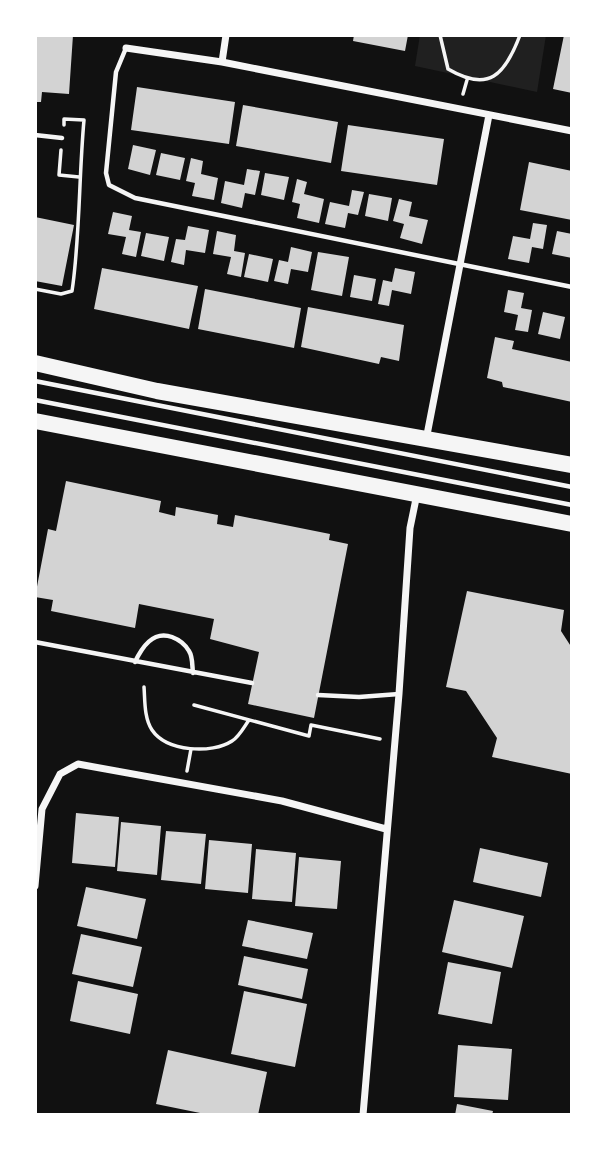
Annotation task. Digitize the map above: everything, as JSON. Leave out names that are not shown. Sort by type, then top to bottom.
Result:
[{"type":"main road","points":[[35,363],[157,391],[572,465]]},
{"type":"main road","points":[[35,421],[572,524]]},
{"type":"street","points":[[222,62],[226,35]]},
{"type":"street","points":[[126,48],[222,62],[572,131]]},
{"type":"street","points":[[426,440],[489,115]]},
{"type":"street","points":[[363,1115],[399,694],[410,528],[417,493]]},
{"type":"street","points":[[35,886],[42,810],[60,774],[78,764],[282,801],[386,830]]},
{"type":"lane","points":[[126,48],[117,72],[106,173],[109,185],[135,198],[572,287]]},
{"type":"lane","points":[[35,135],[62,138]]},
{"type":"lane","points":[[35,381],[572,487]]},
{"type":"lane","points":[[35,400],[572,505]]},
{"type":"lane","points":[[135,662],[143,645],[153,637],[167,635],[182,641],[191,653],[193,673]]},
{"type":"lane","points":[[35,642],[252,683]]},
{"type":"lane","points":[[318,695],[359,697],[399,694]]},
{"type":"path","points":[[440,35],[448,69],[467,80],[488,79],[504,67],[520,35]]},
{"type":"path","points":[[463,94],[467,80]]},
{"type":"path","points":[[35,289],[61,294],[72,291],[78,244],[79,177],[84,120]]},
{"type":"path","points":[[144,687],[145,709],[152,730],[166,741],[191,749],[214,749],[235,740],[250,720]]},
{"type":"path","points":[[194,705],[309,736],[311,725],[395,742]]},
{"type":"path","points":[[184,785],[191,749]]},
{"type":"shaded area","points":[[420,35],[546,35],[537,92],[415,66]]},
{"type":"building","points":[[35,35],[73,35],[69,94],[42,92],[41,102],[35,102]]},
{"type":"building","points":[[354,35],[408,35],[405,51],[353,41]]},
{"type":"building","points":[[564,35],[572,35],[572,93],[553,89]]},
{"type":"building","points":[[137,87],[235,102],[229,144],[131,130]]},
{"type":"building","points":[[243,105],[338,122],[331,163],[236,146]]},
{"type":"building","points":[[348,125],[444,139],[437,185],[341,171]]},
{"type":"building","points":[[133,145],[156,150],[150,175],[128,169]]},
{"type":"building","points":[[161,153],[185,158],[180,180],[156,175]]},
{"type":"building","points":[[191,158],[203,161],[201,174],[218,178],[214,200],[192,196],[195,183],[186,181]]},
{"type":"building","points":[[529,162],[572,171],[572,220],[520,210]]},
{"type":"building","points":[[247,169],[260,171],[255,195],[245,193],[242,208],[221,203],[225,181],[244,185]]},
{"type":"building","points":[[265,173],[289,177],[284,200],[261,195]]},
{"type":"building","points":[[297,179],[307,182],[304,194],[324,199],[319,223],[297,218],[300,204],[292,202]]},
{"type":"building","points":[[352,190],[364,192],[358,215],[348,213],[345,228],[325,224],[330,202],[349,206]]},
{"type":"building","points":[[369,194],[392,198],[388,221],[365,216]]},
{"type":"building","points":[[399,199],[412,202],[409,216],[428,220],[422,244],[400,238],[404,224],[393,221]]},
{"type":"building","points":[[113,212],[132,216],[129,230],[141,232],[136,257],[122,254],[126,237],[108,234]]},
{"type":"building","points":[[35,217],[74,225],[62,286],[35,281]]},
{"type":"building","points":[[533,223],[547,225],[543,249],[532,247],[529,263],[508,259],[513,236],[530,239]]},
{"type":"building","points":[[188,226],[209,230],[205,253],[186,250],[184,265],[171,262],[176,239],[185,240]]},
{"type":"building","points":[[217,231],[236,235],[234,251],[245,253],[241,277],[227,274],[231,257],[213,254]]},
{"type":"building","points":[[557,231],[572,234],[572,258],[552,254]]},
{"type":"building","points":[[146,233],[169,237],[164,261],[141,256]]},
{"type":"building","points":[[291,247],[312,252],[308,272],[291,269],[288,284],[274,281],[279,260],[288,262]]},
{"type":"building","points":[[318,252],[349,257],[342,296],[311,290]]},
{"type":"building","points":[[249,254],[273,259],[268,282],[244,277]]},
{"type":"building","points":[[102,268],[198,286],[189,329],[94,309]]},
{"type":"building","points":[[395,268],[415,272],[411,294],[392,290],[389,306],[378,304],[383,280],[392,282]]},
{"type":"building","points":[[354,275],[376,279],[372,301],[350,297]]},
{"type":"building","points":[[205,289],[301,308],[294,348],[198,329]]},
{"type":"building","points":[[508,290],[524,293],[521,308],[532,310],[528,332],[515,330],[518,315],[504,312]]},
{"type":"building","points":[[308,307],[404,325],[399,361],[381,357],[379,364],[301,347]]},
{"type":"building","points":[[543,312],[565,317],[560,339],[538,334]]},
{"type":"building","points":[[495,337],[514,341],[512,349],[572,362],[572,402],[503,387],[502,382],[487,378]]},
{"type":"building","points":[[66,481],[161,501],[159,512],[175,516],[176,507],[218,515],[217,524],[233,527],[235,515],[330,534],[329,540],[348,544],[314,718],[248,704],[259,652],[210,639],[214,619],[139,604],[135,628],[51,611],[53,600],[35,597],[48,529],[56,531]]},
{"type":"building","points":[[467,591],[564,610],[561,631],[572,648],[572,774],[492,757],[497,738],[466,691],[446,687]]},
{"type":"building","points":[[76,813],[119,817],[115,867],[72,863]]},
{"type":"building","points":[[121,822],[161,826],[157,875],[117,871]]},
{"type":"building","points":[[166,831],[206,834],[201,884],[161,880]]},
{"type":"building","points":[[209,840],[252,844],[248,893],[205,889]]},
{"type":"building","points":[[480,848],[548,863],[541,897],[473,882]]},
{"type":"building","points":[[256,849],[296,853],[292,902],[252,899]]},
{"type":"building","points":[[299,857],[341,861],[337,909],[295,906]]},
{"type":"building","points":[[86,887],[146,899],[137,939],[77,926]]},
{"type":"building","points":[[454,900],[524,916],[512,968],[442,952]]},
{"type":"building","points":[[248,920],[313,933],[307,959],[242,946]]},
{"type":"building","points":[[81,934],[142,947],[133,987],[72,974]]},
{"type":"building","points":[[244,956],[308,969],[302,999],[238,985]]},
{"type":"building","points":[[448,962],[501,972],[492,1024],[438,1014]]},
{"type":"building","points":[[78,981],[138,994],[130,1034],[70,1021]]},
{"type":"building","points":[[244,991],[307,1004],[295,1067],[231,1054]]},
{"type":"building","points":[[458,1045],[512,1049],[508,1100],[454,1097]]},
{"type":"building","points":[[168,1050],[267,1072],[258,1115],[210,1115],[156,1104]]},
{"type":"building","points":[[457,1104],[493,1111],[492,1115],[455,1115]]}]
